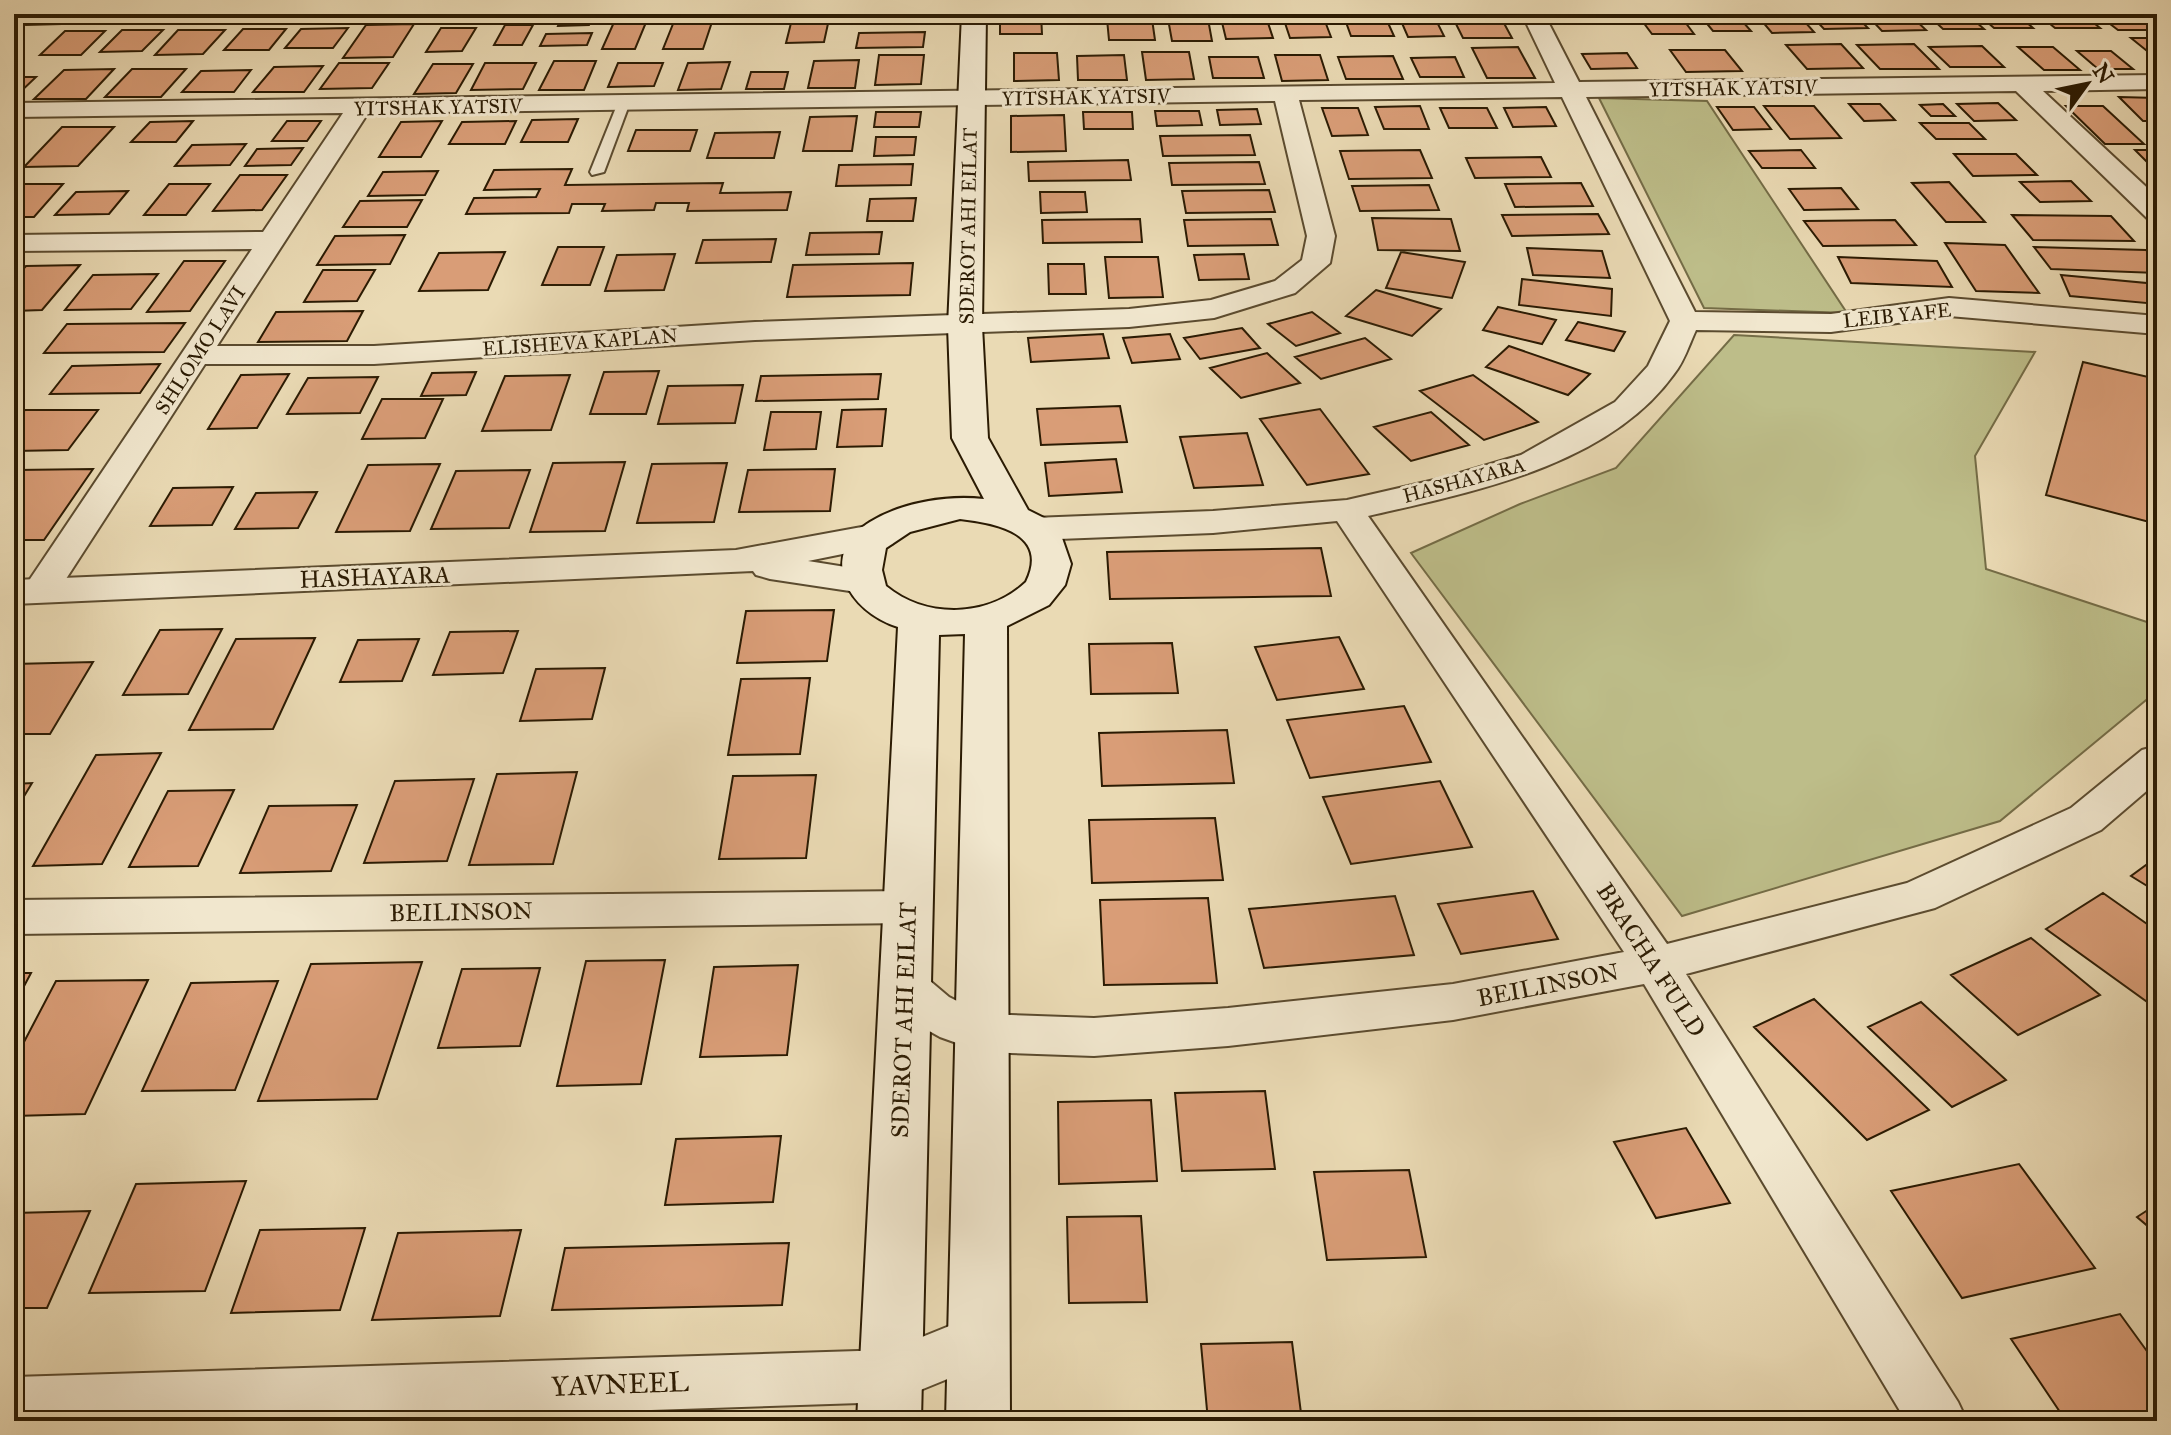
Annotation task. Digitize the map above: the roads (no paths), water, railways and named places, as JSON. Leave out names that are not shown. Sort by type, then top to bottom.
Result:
[{"type":"main road","name":"SDEROT AHI EILAT","points":[[974,14],[965,326],[970,438],[1023,523]]},
{"type":"main road","points":[[931,511],[970,438]]},
{"type":"main road","points":[[974,509],[1023,523],[1047,543],[1053,561],[1049,579],[1036,596],[1014,610],[986,619],[941,622],[919,619],[893,611],[874,597],[863,581],[861,563],[868,546],[905,519],[931,511],[974,509]]},
{"type":"main road","name":"HASHAYARA","points":[[27,591],[736,562],[878,536]]},
{"type":"main road","name":"HASHAYARA","points":[[736,562],[863,581]]},
{"type":"main road","name":"SDEROT AHI EILAT","points":[[890,1398],[919,619]]},
{"type":"main road","points":[[978,1421],[986,619]]},
{"type":"street","points":[[1533,14],[1685,321]]},
{"type":"street","name":"YITSHAK YATSIV","points":[[14,110],[623,105],[2157,82]]},
{"type":"street","points":[[2023,85],[2157,212]]},
{"type":"street","name":"ELISHEVA KAPLAN","points":[[196,355],[374,355],[755,331],[1129,318],[1214,309],[1285,287],[1316,263],[1321,236],[1285,94]]},
{"type":"street","name":"SHLOMO LAVI","points":[[27,591],[196,355],[359,108]]},
{"type":"street","points":[[14,243],[272,240]]},
{"type":"street","name":"LEIB YAFE","points":[[1685,321],[1831,323],[1949,307],[2157,325]]},
{"type":"street","name":"HASHAYARA","points":[[1023,523],[1213,522],[1347,510],[1451,487],[1533,462],[1626,409],[1662,370],[1685,321]]},
{"type":"street","name":"BRACHA FULD","points":[[1347,510],[1656,964],[1938,1421]]},
{"type":"street","name":"BEILINSON","points":[[906,988],[932,1010],[982,1033],[1094,1037],[1228,1027],[1453,1002],[1656,964],[1919,896],[2086,819],[2157,760]]},
{"type":"street","name":"BEILINSON","points":[[14,917],[908,907]]},
{"type":"street","name":"YAVNEEL","points":[[14,1404],[890,1398],[979,1340]]},
{"type":"lane","points":[[597,172],[623,105]]}]
